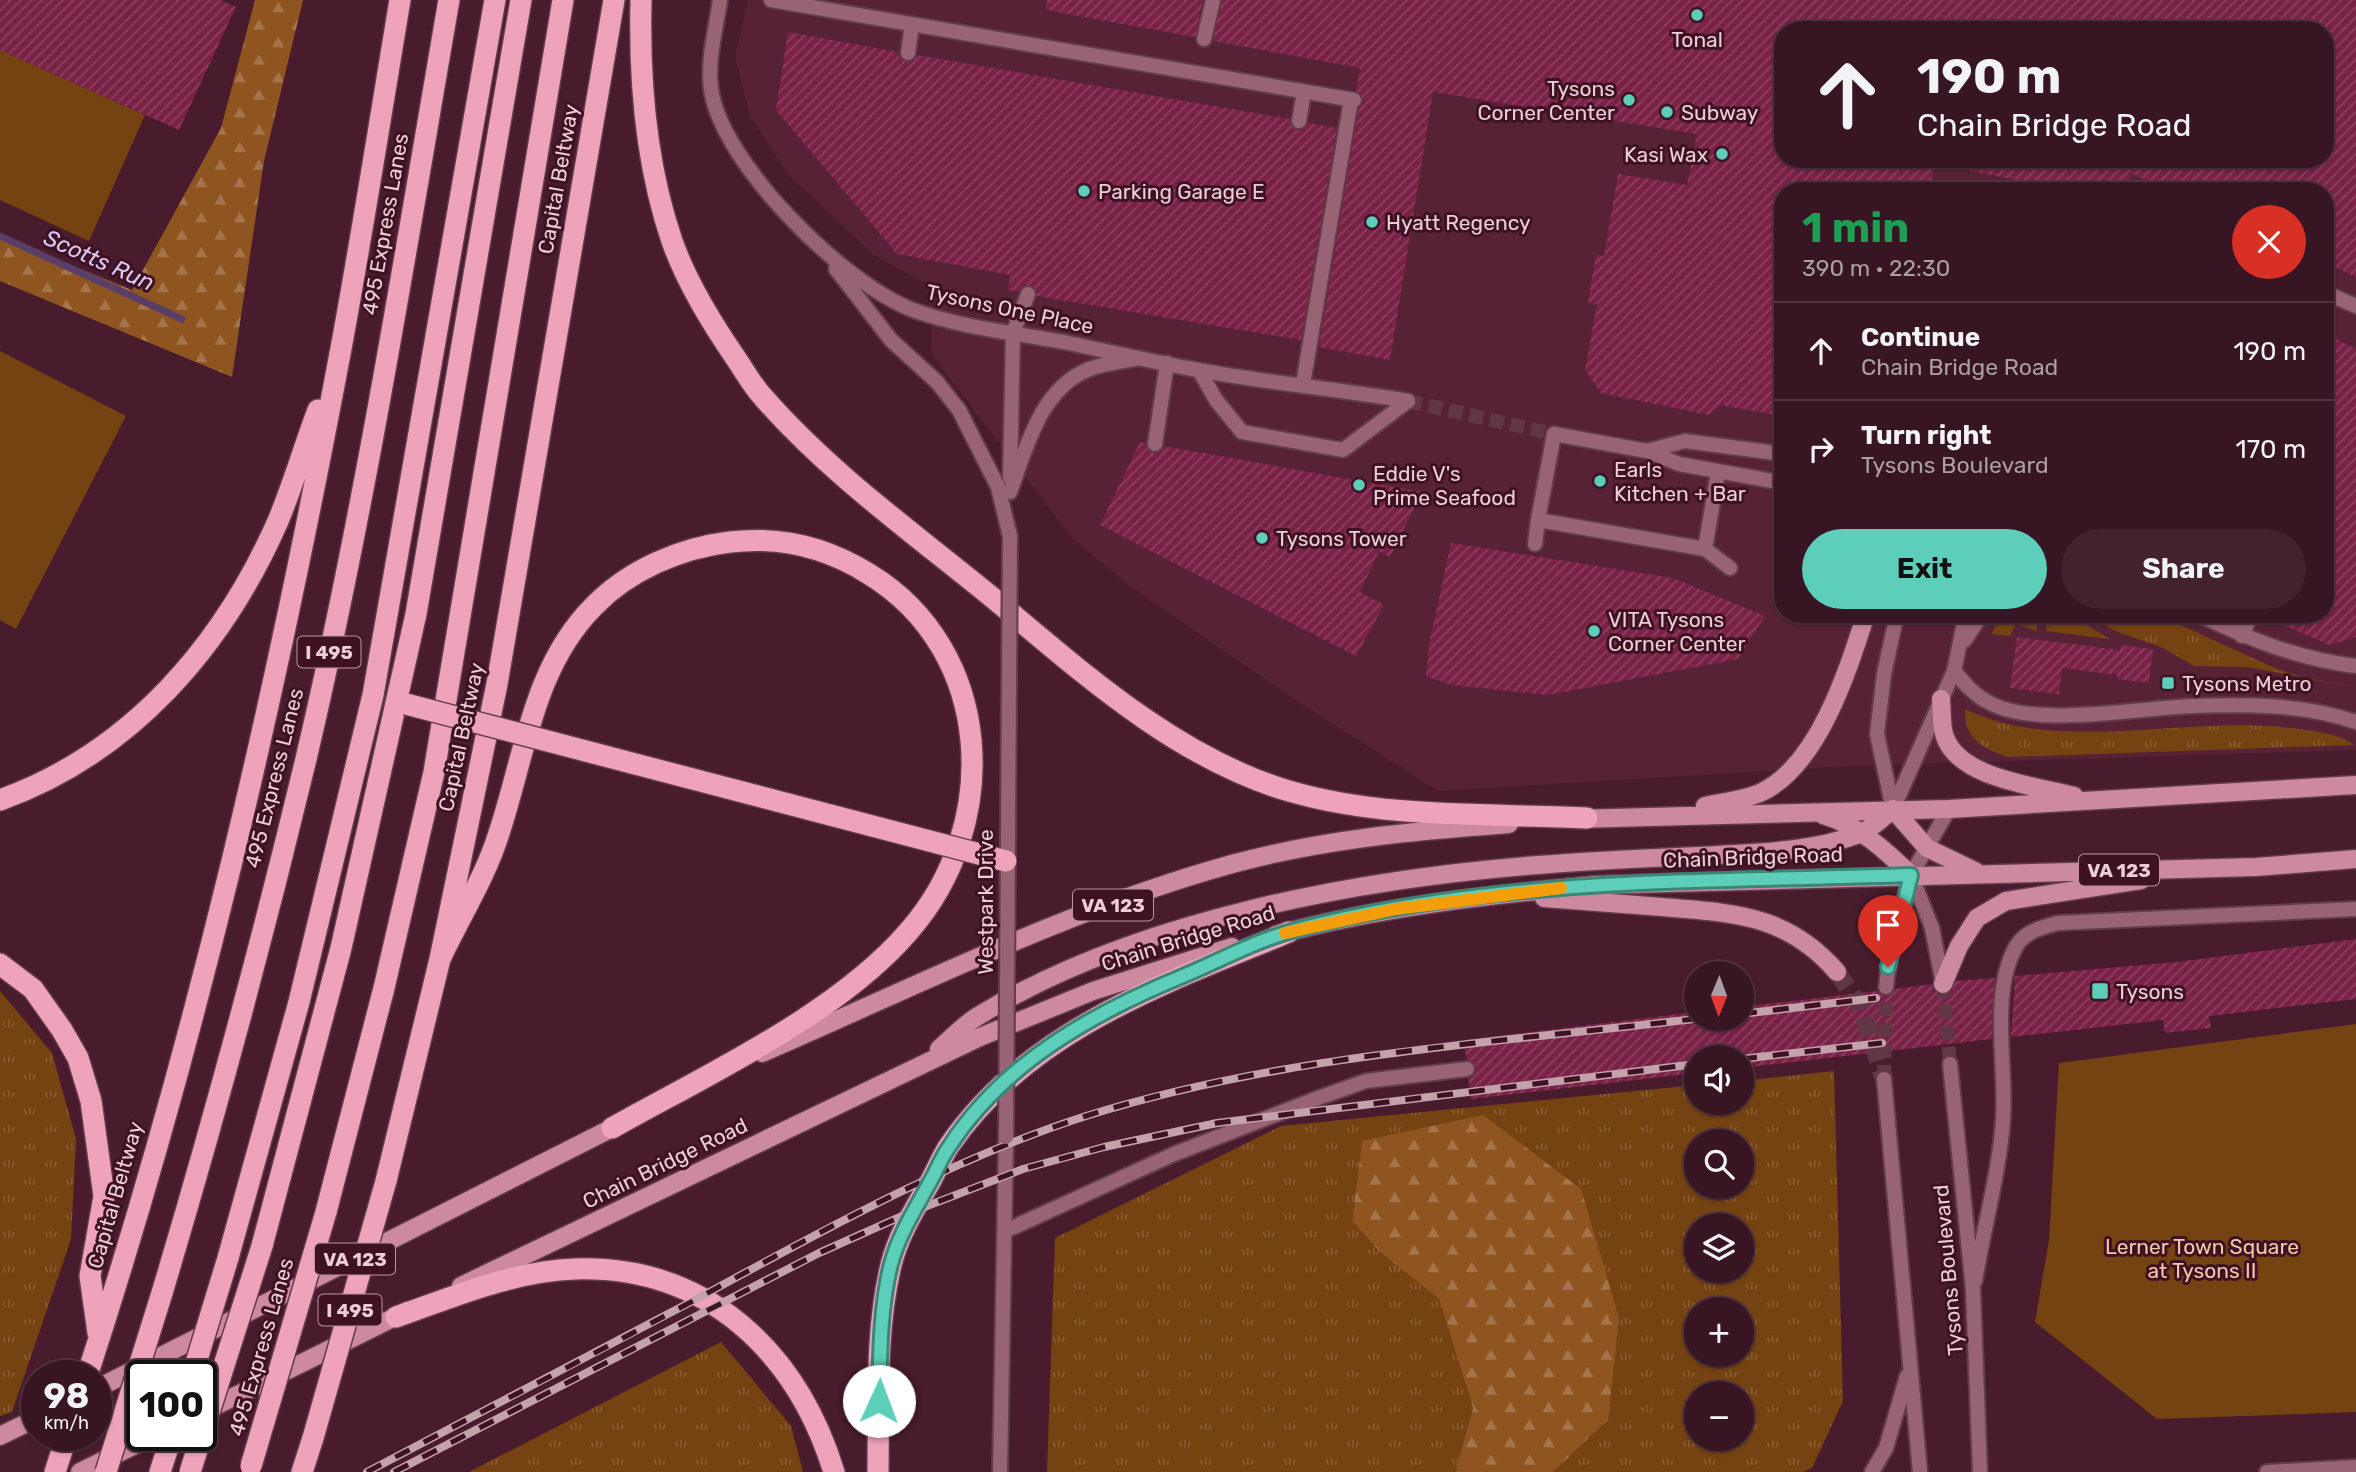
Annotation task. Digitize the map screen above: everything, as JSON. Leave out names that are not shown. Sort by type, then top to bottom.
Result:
[{"type":"highway","name":"Capital Beltway","points":[[91,1360],[201,980],[242,817],[278,657],[342,342],[400,0]]},
{"type":"highway","name":"495 Express Lanes","points":[[106,1472],[210,1132],[312,732],[380,403],[449,0]]},
{"type":"highway","points":[[197,1360],[299,1002],[373,695],[495,0]]},
{"type":"highway","points":[[190,1472],[262,1246],[402,703],[521,0]]},
{"type":"highway","name":"495 Express Lanes","points":[[250,1469],[326,1212],[384,988],[434,772],[563,0]]},
{"type":"highway","name":"Capital Beltway","points":[[308,1459],[386,1181],[440,959],[497,684],[614,0]]},
{"type":"highway","points":[[640,0],[640,37],[647,121],[658,184],[673,242],[725,342],[761,395],[812,448],[1080,671],[1181,741],[1238,771],[1289,791],[1366,808],[1587,818]]},
{"type":"highway","points":[[0,800],[70,769],[113,742],[176,680],[217,633],[251,576],[278,519],[342,342]]},
{"type":"highway","points":[[440,959],[498,837],[542,686],[559,651],[579,624],[615,587],[654,564],[702,545],[750,540],[787,541],[842,557],[891,588],[924,622],[945,654],[964,695],[970,732],[972,785],[964,835],[952,868],[910,931],[880,962],[845,991],[790,1027],[612,1128]]},
{"type":"highway","points":[[373,695],[1006,861]]},
{"type":"highway","points":[[878,1472],[879,1378],[891,1265],[908,1221],[948,1147],[989,1096],[1035,1055],[1070,1032],[1149,990],[1289,932]]},
{"type":"highway","points":[[0,964],[33,989],[62,1030],[78,1058],[91,1101],[104,1196],[90,1276],[100,1327]]},
{"type":"highway","points":[[396,1317],[495,1283],[575,1269],[643,1276],[720,1308],[745,1325],[770,1350],[815,1417],[834,1472]]},
{"type":"highway","points":[[55,1472],[62,1451]]},
{"type":"highway","points":[[160,1472],[167,1451]]},
{"type":"main road","points":[[1651,816],[1762,792],[1791,770],[1819,733],[1852,657],[1863,623]]},
{"type":"main road","points":[[1941,699],[1945,738],[1960,758],[1989,776],[2091,801]]},
{"type":"main road","name":"Chain Bridge Road","points":[[612,1128],[742,1062],[1029,935],[1232,864],[1383,833],[1587,818],[1949,809],[2356,785]]},
{"type":"main road","points":[[924,1062],[978,1016],[1060,974],[1146,941],[1241,912],[1347,889],[1444,874],[1538,864],[1774,852],[1816,845],[1860,833],[1893,809],[1926,847],[1983,873]]},
{"type":"main road","points":[[1807,811],[1839,820],[1879,844],[1911,875]]},
{"type":"main road","name":"Chain Bridge Road","points":[[396,1317],[924,1062],[1093,991],[1180,961],[1289,932],[1396,909],[1496,894],[1596,885],[2256,867],[2356,859]]},
{"type":"main road","points":[[1943,984],[1959,946],[1977,918],[2006,901],[2096,885],[2256,867]]},
{"type":"main road","points":[[1496,894],[1737,913],[1794,934],[1822,955],[1837,972]]},
{"type":"main road","name":"VA 123","points":[[112,1381],[612,1128]]},
{"type":"main road","name":"VA 123","points":[[217,1404],[396,1317]]},
{"type":"main road","points":[[0,1436],[21,1426]]},
{"type":"main road","points":[[80,1472],[126,1449]]},
{"type":"street","name":"Tysons One Place","points":[[720,0],[711,49],[711,89],[721,125],[775,199],[826,255],[879,293],[913,310],[1013,333],[1199,370],[1408,401],[1343,450],[1242,432],[1216,400],[1199,370]]},
{"type":"street","points":[[771,0],[1352,100],[1303,384]]},
{"type":"street","points":[[1204,39],[1213,0]]},
{"type":"street","points":[[908,53],[912,24]]},
{"type":"street","points":[[1299,121],[1304,92]]},
{"type":"street","points":[[826,255],[891,340],[937,382],[959,410],[998,487],[1010,536]]},
{"type":"street","name":"Westpark Drive","points":[[1000,1472],[1005,1231],[1006,861],[1013,333],[1028,294]]},
{"type":"street","points":[[2334,296],[2356,306]]},
{"type":"street","points":[[1010,492],[1029,440],[1056,392],[1086,370],[1141,357]]},
{"type":"street","points":[[1155,444],[1167,363]]},
{"type":"street","points":[[1535,544],[1554,434],[1647,451],[1679,464],[1774,482]]},
{"type":"street","points":[[1647,451],[1685,441],[1774,453]]},
{"type":"street","points":[[1705,548],[1718,472]]},
{"type":"street","points":[[1737,476],[1774,487]]},
{"type":"street","points":[[1538,520],[1705,548],[1730,568]]},
{"type":"street","points":[[1893,809],[1877,734],[1884,674],[1895,623]]},
{"type":"street","points":[[1893,809],[1954,671],[1965,623]]},
{"type":"street","points":[[1962,645],[1976,623]]},
{"type":"street","points":[[2215,623],[2261,645],[2322,662],[2356,666]]},
{"type":"street","points":[[2242,636],[2248,623]]},
{"type":"street","points":[[1954,671],[1968,688],[1991,704],[2020,712],[2077,715],[2190,706],[2282,705],[2356,722]]},
{"type":"street","points":[[1886,986],[1891,947],[1911,875],[1949,809]]},
{"type":"street","points":[[1911,875],[1932,928],[1943,984]]},
{"type":"street","points":[[1973,1290],[2003,1119],[2000,1023],[2009,964],[2018,944],[2033,930],[2058,923],[2356,909]]},
{"type":"street","name":"Tysons Boulevard","points":[[1950,1064],[1973,1290],[1980,1472]]},
{"type":"street","points":[[1005,1231],[1174,1154],[1366,1081],[1467,1069]]},
{"type":"street","points":[[1884,1079],[1920,1472]]},
{"type":"street","points":[[1872,1472],[1890,1438],[1911,1361]]},
{"type":"street","points":[[2267,1472],[2356,1467]]},
{"type":"shaded area","name":"Tysons Corner Center","points":[[748,0],[2356,0],[2356,750],[1851,766],[1438,791],[1297,701],[1135,590],[1072,538],[932,355],[929,285],[875,256],[789,176],[750,116],[735,56]]},
{"type":"green space","points":[[255,0],[303,0],[264,161],[232,377],[0,281],[0,236],[132,290],[221,128]]},
{"type":"green space","points":[[0,50],[145,115],[89,241],[0,200]]},
{"type":"green space","points":[[0,351],[126,416],[16,629],[0,620]]},
{"type":"green space","points":[[1997,623],[2037,623],[2037,631],[2016,624],[2010,636],[1992,634]]},
{"type":"green space","points":[[2046,623],[2083,623],[2110,639],[2046,631]]},
{"type":"green space","points":[[2102,623],[2176,623],[2275,668],[2303,677],[2247,667],[2194,666],[2161,647],[2115,631]]},
{"type":"green space","points":[[1965,709],[2002,723],[2042,730],[2127,731],[2257,725],[2320,732],[2342,738],[2354,745],[2007,757],[1976,741],[1968,728]]},
{"type":"green space","points":[[0,991],[52,1053],[76,1139],[71,1239],[30,1360],[21,1360],[21,1386],[12,1412],[0,1416]]},
{"type":"green space","name":"Lerner Town Square at Tysons II","points":[[2356,1024],[2356,1412],[2157,1419],[2035,1322],[2049,1240],[2059,1063]]},
{"type":"green space","points":[[1834,1071],[1843,1401],[1812,1468],[1803,1472],[1553,1472],[1608,1420],[1362,1141],[1352,1221],[1381,1253],[1439,1299],[1473,1408],[1455,1472],[1047,1472],[1055,1238],[1281,1126],[1684,1086],[1684,1115],[1754,1115],[1754,1080]]},
{"type":"green space","points":[[1483,1115],[1581,1189],[1619,1318],[1608,1420],[1553,1472],[1455,1472],[1473,1408],[1439,1299],[1381,1253],[1352,1221],[1362,1141]]},
{"type":"green space","points":[[721,1342],[791,1426],[803,1472],[469,1472]]},
{"type":"building","points":[[0,0],[221,0],[236,7],[179,130],[0,50]]},
{"type":"building","points":[[1047,0],[1203,0],[1195,37],[1046,10]]},
{"type":"building","points":[[1222,0],[2356,0],[2356,277],[2334,267],[2334,182],[2150,182],[2132,174],[2128,182],[2027,182],[1960,169],[2334,168],[2334,21],[1774,21],[1774,168],[1934,168],[1931,182],[1774,182],[1774,414],[1720,405],[1709,415],[1601,393],[1585,370],[1597,304],[1588,303],[1596,254],[1604,256],[1618,174],[1687,185],[1697,134],[1433,92],[1390,360],[1319,347],[1359,108],[1364,101],[1356,91],[1360,68],[1213,41]]},
{"type":"building","name":"Parking Garage E","points":[[788,32],[898,52],[899,57],[906,62],[912,62],[917,55],[1290,119],[1297,130],[1303,130],[1308,123],[1337,128],[1301,340],[1037,296],[1031,285],[1023,286],[1018,292],[1008,290],[1010,275],[897,254],[776,110]]},
{"type":"building","points":[[2334,338],[2356,349],[2356,637],[2330,645],[2279,623],[2334,623]]},
{"type":"building","name":"Tysons Tower","points":[[1140,442],[1145,443],[1153,453],[1159,453],[1164,446],[1422,492],[1390,557],[1379,551],[1360,592],[1384,605],[1356,656],[1100,525]]},
{"type":"building","name":"VITA Tysons Corner Center","points":[[1451,543],[1673,578],[1765,616],[1738,659],[1548,695],[1451,685],[1426,676],[1429,645]]},
{"type":"building","points":[[2017,637],[2120,650],[2121,645],[2153,649],[2149,683],[2117,679],[2117,675],[2062,668],[2059,694],[2010,688]]},
{"type":"building","points":[[2356,939],[2356,999],[2209,1016],[2211,1028],[2165,1033],[2163,1020],[2011,1037],[2015,976],[2177,962]]},
{"type":"building","points":[[1995,978],[1992,1039],[1754,1066],[1754,1045],[1684,1045],[1684,1074],[1471,1099],[1468,1078],[1477,1069],[1474,1063],[1466,1059],[1464,1040],[1684,1013],[1684,1031],[1754,1031],[1754,1005],[1877,991],[1885,997],[1895,989],[1932,984],[1934,991],[1945,995],[1950,993],[1956,981]]},
{"type":"waterway","name":"Scotts Run","points":[[0,236],[182,319]]},
{"type":"tunnel","points":[[1408,401],[1554,434]]},
{"type":"tunnel","points":[[1837,972],[1861,1007],[1884,1079]]},
{"type":"tunnel","points":[[1943,984],[1950,1064]]},
{"type":"tunnel","points":[[1884,1079],[1886,987]]},
{"type":"railway","points":[[1754,1012],[1876,998]]},
{"type":"railway","points":[[367,1472],[891,1196],[1036,1133],[1161,1095],[1314,1064],[1684,1020]]},
{"type":"railway","points":[[1754,1058],[1882,1043]]},
{"type":"railway","points":[[394,1472],[819,1253],[909,1213],[1023,1169],[1104,1147],[1217,1123],[1684,1065]]},
{"type":"slow traffic","points":[[1285,933],[1396,909],[1496,894],[1561,888]]},
{"type":"place","name":"Tonal","points":[[1697,15]]},
{"type":"place","name":"Tysons Corner Center","points":[[1629,100]]},
{"type":"place","name":"Subway","points":[[1667,112]]},
{"type":"place","name":"Kasi Wax","points":[[1722,154]]},
{"type":"place","name":"Parking Garage E","points":[[1084,191]]},
{"type":"place","name":"Hyatt Regency","points":[[1372,222]]},
{"type":"place","name":"Earls Kitchen + Bar","points":[[1600,481]]},
{"type":"place","name":"Eddie V's Prime Seafood","points":[[1359,485]]},
{"type":"place","name":"Tysons Tower","points":[[1262,538]]},
{"type":"place","name":"VITA Tysons Corner Center","points":[[1594,631]]},
{"type":"place","name":"Tysons Metro","points":[[2168,683]]},
{"type":"place","name":"Tysons","points":[[2100,991]]},
{"type":"route","points":[[879,1401],[885,1308],[891,1265],[908,1221],[948,1147],[989,1096],[1035,1055],[1070,1032],[1149,990],[1289,932],[1396,909],[1496,894],[1596,885],[1911,875],[1888,967]]}]
